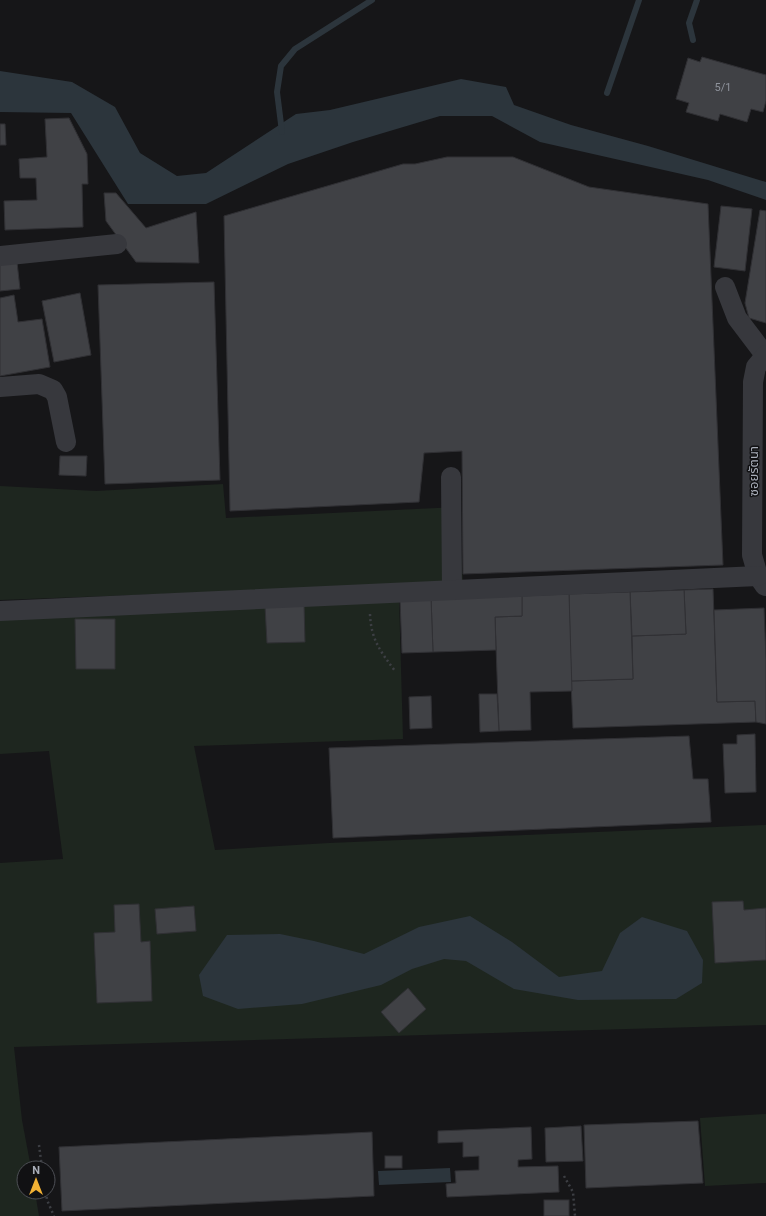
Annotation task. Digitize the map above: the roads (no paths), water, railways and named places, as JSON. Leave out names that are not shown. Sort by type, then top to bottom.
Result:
[{"type":"street","points":[[0,256],[117,244]]},
{"type":"street","points":[[725,287],[737,318],[766,355]]},
{"type":"street","name":"ซอยรัตนา","points":[[762,582],[752,555],[753,382],[756,367],[766,355]]},
{"type":"street","points":[[0,387],[39,384],[53,390],[56,397],[66,442]]},
{"type":"street","points":[[451,477],[452,590]]},
{"type":"street","points":[[0,611],[452,590],[762,582]]},
{"type":"waterway","points":[[282,132],[277,92],[281,66],[295,49],[372,0]]},
{"type":"waterway","points":[[607,93],[639,0]]},
{"type":"waterway","points":[[693,40],[689,23],[697,0]]}]
